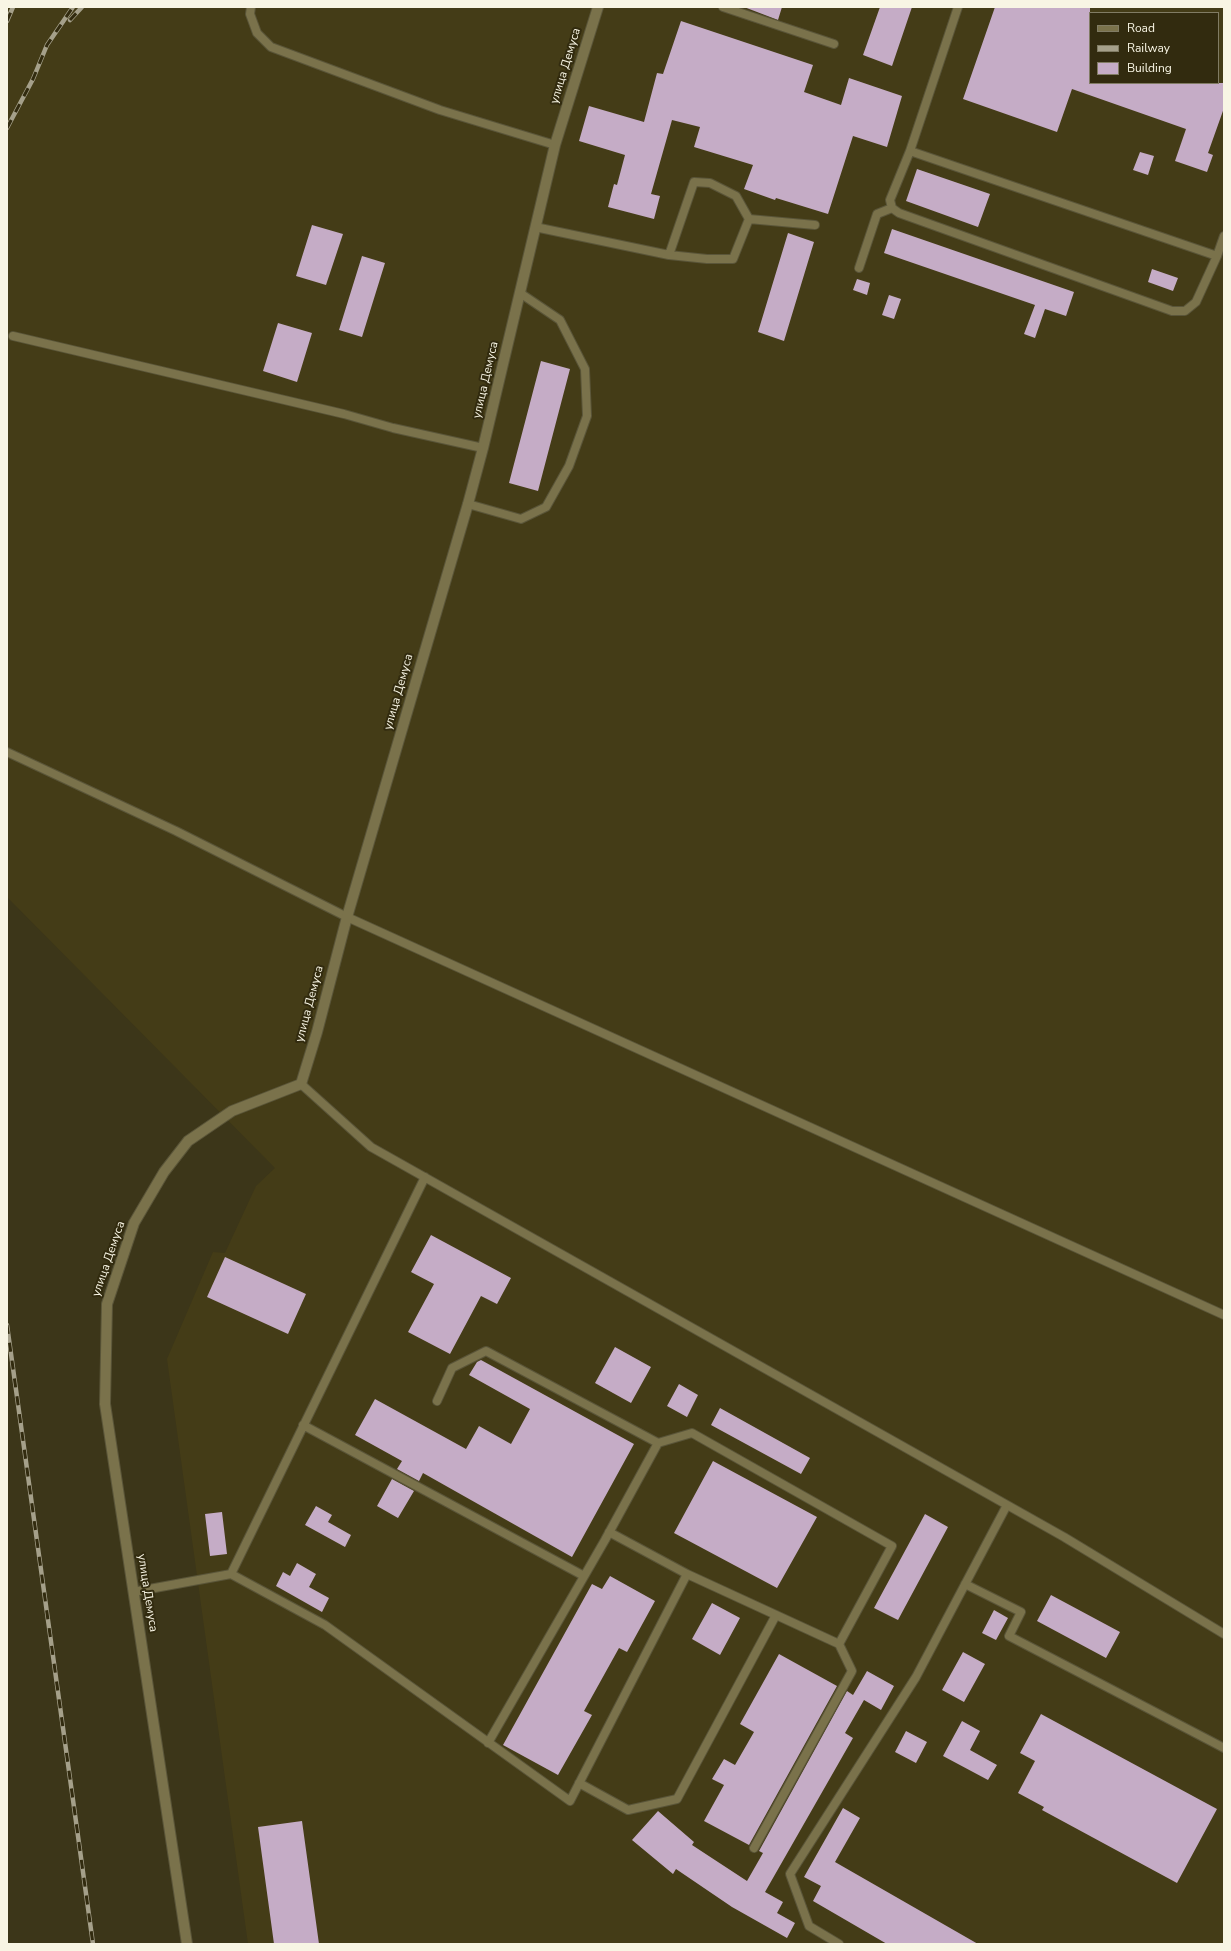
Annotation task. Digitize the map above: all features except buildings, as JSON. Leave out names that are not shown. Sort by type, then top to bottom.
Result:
[{"type":"street","name":"улица Демуса","points":[[187,1944],[105,1404],[107,1304],[134,1223],[164,1172],[188,1141],[232,1111],[301,1084],[317,1032],[347,917],[468,504],[483,448],[555,145],[598,7]]},
{"type":"lane","points":[[251,7],[250,14],[257,33],[271,47],[440,110],[555,145]]},
{"type":"lane","points":[[723,7],[834,44]]},
{"type":"lane","points":[[958,7],[910,151],[890,200],[892,208],[899,214],[1172,311],[1185,311],[1196,302],[1217,256],[1224,236]]},
{"type":"lane","points":[[910,151],[1217,256]]},
{"type":"lane","points":[[669,255],[694,182],[710,183],[736,196],[749,219]]},
{"type":"lane","points":[[860,268],[877,214],[892,208]]},
{"type":"lane","points":[[535,227],[669,255],[707,259],[733,259],[749,219]]},
{"type":"lane","points":[[749,219],[815,225]]},
{"type":"lane","points":[[468,504],[521,519],[546,507],[569,466],[587,416],[585,369],[560,320],[520,292]]},
{"type":"lane","points":[[13,336],[344,414],[393,428],[483,448]]},
{"type":"lane","points":[[7,752],[176,831],[347,917],[1224,1315]]},
{"type":"lane","points":[[301,1084],[371,1147],[1064,1537],[1224,1634]]},
{"type":"lane","points":[[231,1574],[425,1177]]},
{"type":"lane","points":[[437,1401],[452,1368],[486,1351],[658,1443],[692,1433],[892,1546],[839,1644]]},
{"type":"lane","points":[[304,1425],[584,1576]]},
{"type":"lane","points":[[488,1743],[609,1532],[658,1443]]},
{"type":"lane","points":[[839,1944],[809,1926],[790,1874],[916,1677],[1007,1505]]},
{"type":"lane","points":[[609,1532],[687,1574],[839,1644],[852,1670],[754,1848]]},
{"type":"lane","points":[[133,1592],[231,1574],[326,1625],[570,1801],[687,1574]]},
{"type":"lane","points":[[965,1584],[1020,1612],[1009,1636],[1224,1748]]},
{"type":"lane","points":[[579,1783],[628,1810],[677,1799],[776,1615]]},
{"type":"shaded area","points":[[7,7],[1224,7],[1224,1944],[248,1944],[167,1359],[213,1252],[225,1253],[256,1186],[275,1168],[7,897]]},
{"type":"railway","points":[[7,21],[13,7]]},
{"type":"railway","points":[[7,128],[33,79],[47,45],[73,7]]},
{"type":"railway","points":[[70,20],[82,7]]},
{"type":"railway","points":[[7,1325],[93,1944]]}]
